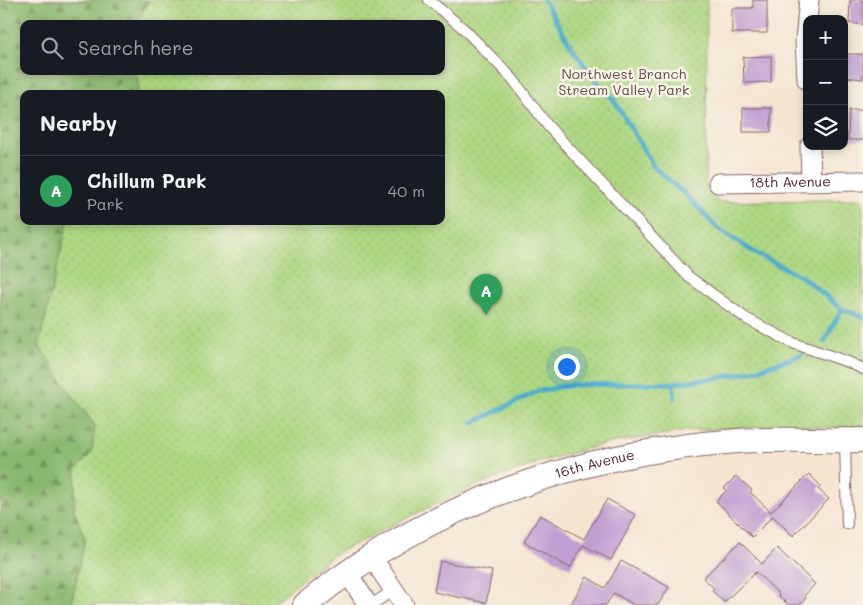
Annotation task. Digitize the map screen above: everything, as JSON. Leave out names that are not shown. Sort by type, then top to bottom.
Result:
[{"type":"street","points":[[808,15],[809,0]]},
{"type":"street","points":[[810,150],[812,181]]},
{"type":"street","name":"18th Avenue","points":[[718,183],[863,181]]},
{"type":"street","name":"16th Avenue","points":[[305,605],[371,556],[428,525],[529,481],[588,464],[668,455],[740,440],[854,440]]},
{"type":"street","points":[[371,556],[399,598]]},
{"type":"street","points":[[347,572],[370,605]]},
{"type":"lane","points":[[429,0],[464,29],[512,78],[548,126],[689,276],[748,319],[794,343],[863,369]]},
{"type":"lane","points":[[847,524],[854,440]]},
{"type":"lane","points":[[370,605],[399,598]]},
{"type":"green space","name":"Northwest Branch Stream Valley Park","points":[[0,0],[707,0],[706,186],[718,202],[863,199],[863,427],[750,427],[686,431],[604,444],[540,462],[475,486],[333,555],[271,605],[0,605]]},
{"type":"green space","points":[[0,0],[149,0],[138,20],[20,20],[20,75],[137,75],[139,89],[20,90],[20,225],[67,225],[39,345],[66,387],[95,425],[92,452],[76,470],[74,510],[85,539],[71,605],[0,605]]},
{"type":"building","points":[[753,0],[767,0],[767,33],[732,33],[732,8],[753,8]]},
{"type":"building","points":[[850,0],[863,0],[863,25],[849,23]]},
{"type":"building","points":[[848,54],[863,54],[863,79],[848,77]]},
{"type":"building","points":[[771,56],[771,82],[744,83],[743,57]]},
{"type":"building","points":[[743,108],[771,108],[771,132],[743,132]]},
{"type":"building","points":[[849,110],[863,110],[863,140],[848,140]]},
{"type":"building","points":[[809,474],[821,486],[818,489],[829,499],[793,536],[773,516],[752,537],[716,501],[727,490],[724,488],[736,476],[752,490],[750,492],[771,512]]},
{"type":"building","points":[[607,499],[636,515],[611,560],[583,545],[570,568],[524,542],[540,515],[584,539]]},
{"type":"building","points":[[740,542],[762,564],[777,548],[815,584],[804,596],[806,598],[800,605],[788,605],[756,572],[724,602],[712,591],[714,588],[703,578]]},
{"type":"building","points":[[440,561],[492,571],[486,603],[434,592]]},
{"type":"building","points":[[621,561],[669,587],[658,605],[634,605],[614,593],[606,605],[570,605],[587,577],[605,588]]},
{"type":"waterway","points":[[544,0],[569,43],[591,75],[614,100],[654,167],[688,197],[716,227],[755,253],[802,277],[842,309],[863,317]]},
{"type":"waterway","points":[[824,342],[842,309]]},
{"type":"waterway","points":[[473,423],[538,391],[572,385],[673,383],[711,379],[750,372],[802,355]]},
{"type":"waterway","points":[[673,383],[675,398]]},
{"type":"place","name":"Chillum Park","points":[[486,315]]}]
